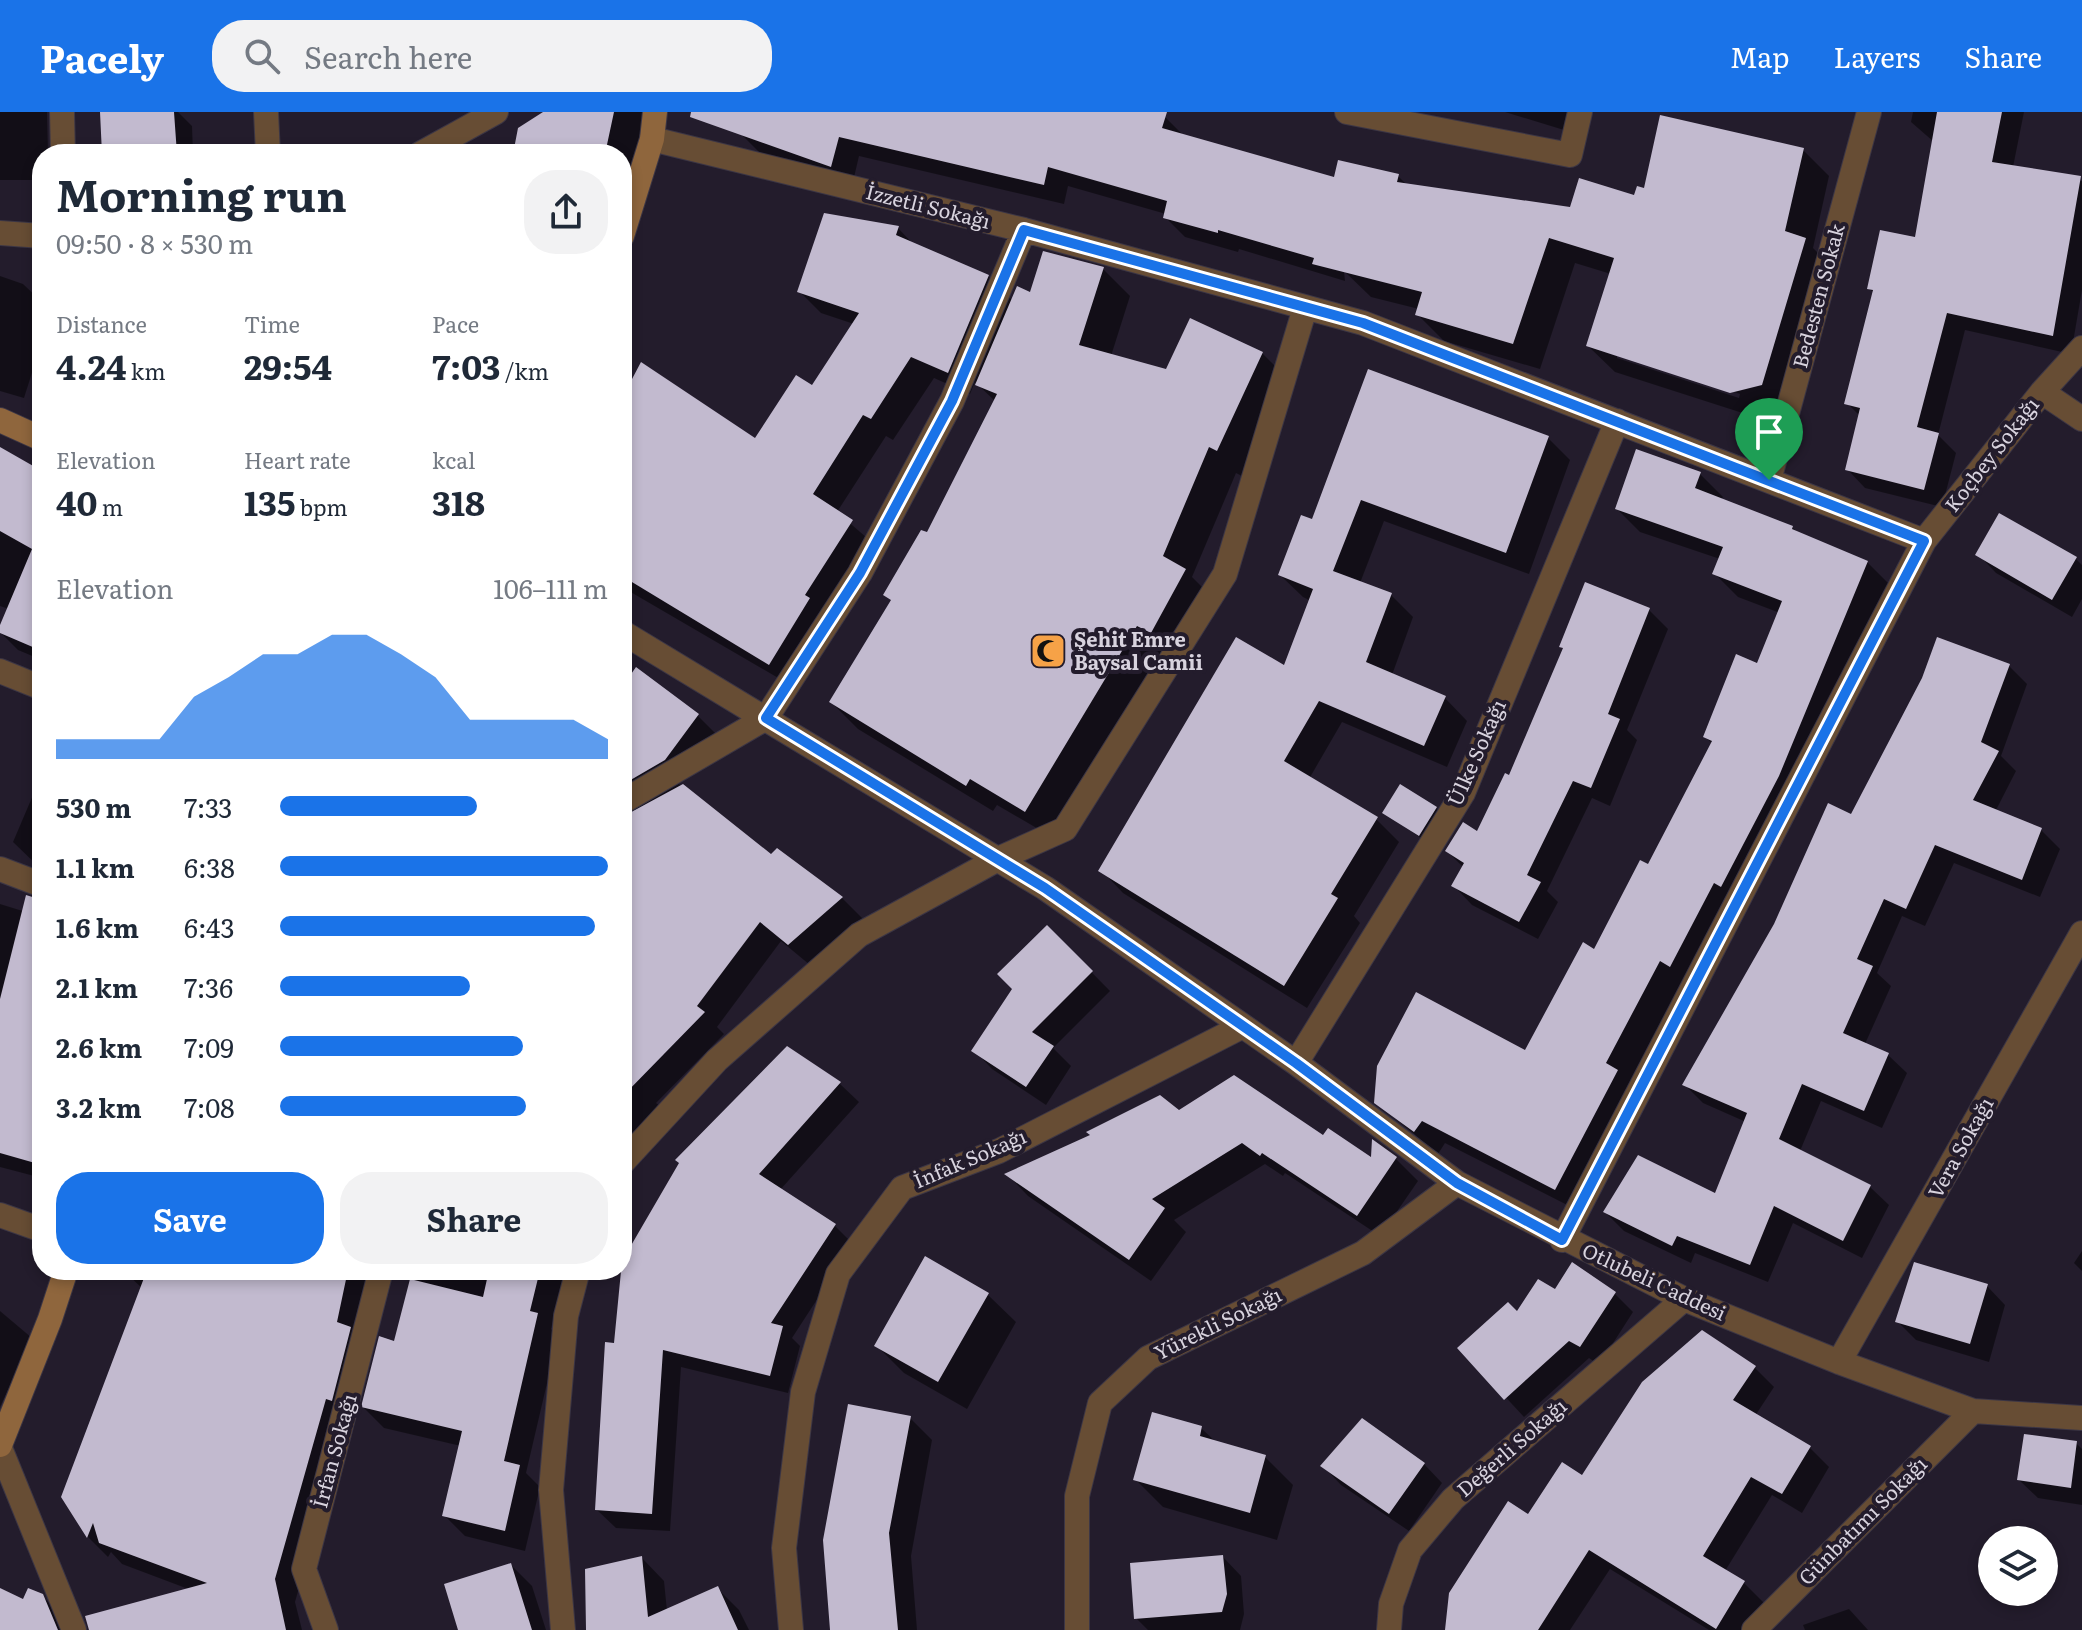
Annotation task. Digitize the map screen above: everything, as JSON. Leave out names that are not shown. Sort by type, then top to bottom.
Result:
[{"type":"main road","points":[[632,204],[652,139],[655,112]]},
{"type":"main road","points":[[0,420],[32,434]]},
{"type":"main road","points":[[0,1446],[63,1280]]},
{"type":"street","points":[[62,112],[63,144]]},
{"type":"street","points":[[266,112],[268,144]]},
{"type":"street","points":[[438,144],[496,112]]},
{"type":"street","points":[[1350,112],[1570,155],[1580,112]]},
{"type":"street","name":"Bedesten Sokak","points":[[1769,480],[1869,112]]},
{"type":"street","name":"İzzetli Sokağı","points":[[652,139],[1024,230],[1363,323],[1924,541]]},
{"type":"street","points":[[632,796],[766,718],[860,573],[924,454],[952,401],[1024,230]]},
{"type":"street","points":[[0,233],[32,235]]},
{"type":"street","points":[[632,1152],[717,1060],[859,935],[998,859],[1065,829],[1225,574],[1305,308]]},
{"type":"street","name":"Koçbey Sokağı","points":[[1562,1240],[1924,541],[2042,392],[2082,348]]},
{"type":"street","points":[[2042,392],[2082,419]]},
{"type":"street","name":"Ülke Sokağı","points":[[1296,1063],[1463,793],[1617,421]]},
{"type":"street","name":"Otlubeli Caddesi","points":[[632,638],[998,859],[1296,1063],[1457,1183],[1562,1240],[1684,1299],[1839,1362],[1973,1411],[2082,1418]]},
{"type":"street","points":[[0,671],[32,684]]},
{"type":"street","points":[[0,869],[32,881]]},
{"type":"street","name":"Vera Sokağı","points":[[1839,1362],[2082,933]]},
{"type":"street","name":"İnfak Sokağı","points":[[791,1630],[784,1548],[803,1392],[838,1274],[902,1188],[999,1151],[1243,1026]]},
{"type":"street","name":"Yürekli Sokağı","points":[[1077,1630],[1077,1496],[1100,1403],[1148,1358],[1363,1253],[1457,1183]]},
{"type":"street","points":[[0,1215],[32,1226]]},
{"type":"street","name":"İrfan Sokağı","points":[[326,1630],[304,1569],[378,1280]]},
{"type":"street","points":[[563,1630],[551,1490],[566,1316],[575,1280]]},
{"type":"street","name":"Değerli Sokağı","points":[[1389,1630],[1391,1604],[1410,1550],[1453,1499],[1684,1299]]},
{"type":"street","name":"Günbatımı Sokağı","points":[[1754,1630],[1973,1411]]},
{"type":"street","points":[[0,1446],[74,1630]]},
{"type":"building","points":[[100,112],[174,112],[176,144],[102,144]]},
{"type":"building","points":[[543,112],[614,112],[607,144],[515,144],[518,128]]},
{"type":"building","points":[[691,112],[1167,112],[1162,128],[1334,177],[1338,160],[1399,174],[1397,182],[1570,207],[1579,178],[1634,195],[1637,186],[1644,188],[1660,115],[1804,148],[1785,231],[1806,238],[1762,385],[1730,393],[1586,346],[1614,258],[1549,238],[1513,344],[1415,315],[1422,292],[1312,264],[1314,258],[1218,230],[1218,233],[1163,218],[1167,201],[1048,167],[1044,185],[839,137],[831,167],[690,117]]},
{"type":"building","points":[[1937,112],[2002,112],[1992,162],[2081,176],[2053,336],[1947,313],[1917,427],[1939,433],[1924,490],[1845,470],[1860,408],[1844,404],[1873,290],[1867,289],[1880,230],[1915,237]]},
{"type":"building","points":[[824,213],[899,226],[896,235],[989,275],[948,373],[911,357],[871,419],[863,415],[813,494],[853,520],[805,595],[810,598],[769,665],[632,582],[632,379],[641,362],[755,438],[796,375],[812,385],[859,313],[797,292]]},
{"type":"building","points":[[1043,251],[1104,267],[1079,345],[1166,369],[1190,318],[1263,352],[1217,451],[1209,447],[1163,556],[1186,569],[1151,633],[1137,626],[1025,812],[970,779],[966,786],[829,702],[891,600],[883,595],[921,530],[927,532],[997,394],[975,385],[1017,286],[1030,292]]},
{"type":"building","points":[[1368,369],[1549,436],[1506,553],[1361,500],[1333,571],[1392,593],[1366,662],[1446,696],[1424,746],[1319,701],[1284,761],[1378,817],[1331,894],[1338,898],[1284,986],[1098,871],[1236,637],[1284,665],[1313,589],[1278,575],[1301,515],[1312,519]]},
{"type":"building","points":[[0,447],[32,465],[32,549],[0,531]]},
{"type":"building","points":[[1636,449],[1701,472],[1695,488],[1793,526],[1792,529],[1868,561],[1779,776],[1721,887],[1714,883],[1670,967],[1660,961],[1606,1063],[1618,1070],[1555,1190],[1422,1121],[1414,1132],[1374,1103],[1377,1066],[1416,992],[1525,1050],[1583,942],[1594,949],[1640,860],[1648,864],[1712,741],[1703,737],[1736,654],[1757,663],[1782,601],[1712,574],[1723,547],[1615,509]]},
{"type":"building","points":[[1999,513],[2077,557],[2052,600],[1975,555]]},
{"type":"building","points":[[32,549],[32,647],[0,633],[0,625]]},
{"type":"building","points":[[1585,582],[1650,608],[1608,714],[1620,719],[1591,788],[1573,781],[1527,875],[1541,882],[1519,922],[1451,886],[1464,863],[1445,851],[1463,822],[1477,831],[1505,773],[1509,775],[1563,648],[1559,647]]},
{"type":"building","points":[[1937,637],[2010,664],[1981,742],[1999,751],[1973,800],[2042,828],[2022,880],[1935,845],[1906,909],[1884,899],[1857,959],[1873,966],[1843,1033],[1889,1053],[1864,1111],[1802,1084],[1779,1139],[1871,1185],[1843,1241],[1774,1206],[1750,1265],[1677,1236],[1672,1246],[1603,1212],[1638,1155],[1715,1193],[1747,1113],[1682,1085],[1774,924],[1828,803],[1851,814],[1922,678]]},
{"type":"building","points":[[636,667],[699,714],[665,760],[632,779],[632,673]]},
{"type":"building","points":[[683,784],[771,854],[777,848],[843,897],[788,945],[760,922],[697,1006],[705,1012],[632,1087],[632,812]]},
{"type":"building","points":[[1400,784],[1437,807],[1419,836],[1382,813]]},
{"type":"building","points":[[26,895],[32,897],[32,1162],[0,1153],[0,999]]},
{"type":"building","points":[[1047,925],[1093,971],[1032,1032],[1054,1046],[1026,1087],[971,1051],[1012,989],[997,974]]},
{"type":"building","points":[[787,1046],[841,1082],[759,1174],[836,1224],[771,1323],[783,1326],[770,1376],[663,1350],[652,1514],[595,1510],[605,1342],[614,1343],[620,1280],[632,1280],[632,1244],[679,1163],[675,1160]]},
{"type":"building","points":[[1234,1075],[1323,1135],[1328,1128],[1371,1157],[1372,1139],[1397,1157],[1357,1216],[1242,1143],[1152,1199],[1165,1208],[1129,1260],[1004,1174],[1090,1135],[1086,1132],[1160,1095],[1179,1110]]},
{"type":"building","points":[[925,1256],[989,1293],[938,1382],[874,1346]]},
{"type":"building","points":[[1572,1262],[1616,1292],[1580,1347],[1569,1341],[1504,1400],[1457,1348],[1508,1302],[1517,1311],[1538,1279],[1555,1289]]},
{"type":"building","points":[[1914,1262],[1988,1284],[1970,1344],[1895,1322]]},
{"type":"building","points":[[143,1280],[346,1280],[337,1322],[351,1327],[332,1401],[326,1399],[275,1579],[286,1630],[89,1630],[85,1616],[207,1583],[99,1543],[93,1523],[87,1538],[61,1497]]},
{"type":"building","points":[[410,1280],[483,1297],[487,1280],[538,1280],[530,1311],[538,1313],[504,1461],[520,1465],[505,1531],[442,1516],[462,1431],[361,1407],[379,1336],[394,1341]]},
{"type":"building","points":[[1702,1330],[1756,1366],[1733,1400],[1811,1446],[1782,1494],[1751,1477],[1703,1556],[1745,1581],[1716,1629],[1589,1550],[1538,1630],[1445,1630],[1449,1593],[1508,1501],[1528,1514],[1562,1462],[1582,1475],[1642,1382]]},
{"type":"building","points":[[848,1404],[911,1416],[889,1533],[898,1630],[830,1630],[823,1540]]},
{"type":"building","points":[[1152,1412],[1202,1426],[1200,1436],[1266,1455],[1250,1513],[1133,1480]]},
{"type":"building","points":[[1362,1418],[1425,1463],[1389,1514],[1320,1466]]},
{"type":"building","points":[[2024,1434],[2077,1441],[2071,1488],[2017,1480]]},
{"type":"building","points":[[1223,1555],[1227,1594],[1222,1612],[1134,1619],[1130,1563]]},
{"type":"building","points":[[642,1556],[648,1617],[718,1586],[738,1630],[586,1630],[585,1569]]},
{"type":"building","points":[[511,1563],[532,1630],[458,1630],[444,1584]]},
{"type":"building","points":[[0,1588],[23,1599],[28,1588],[43,1594],[58,1630],[0,1630]]},
{"type":"place","name":"Şehit Emre Baysal Camii","points":[[1048,651]]},
{"type":"route","points":[[1024,230],[1363,323],[1769,480],[1924,541],[1562,1240],[1457,1183],[1296,1063],[1045,888],[766,718],[860,573],[952,401],[1024,230]]}]
